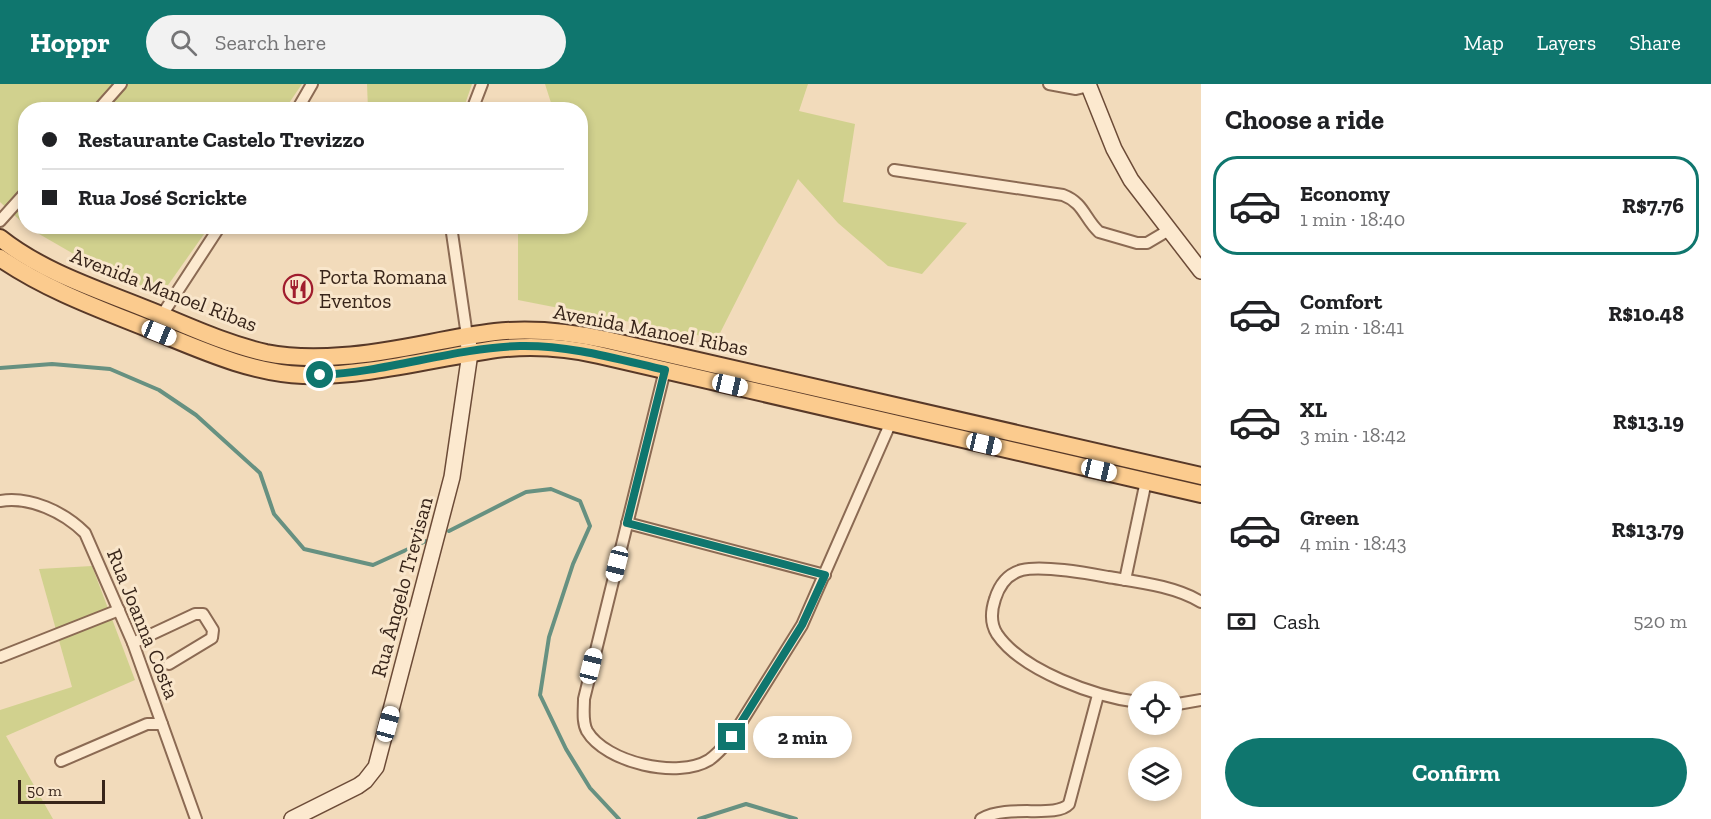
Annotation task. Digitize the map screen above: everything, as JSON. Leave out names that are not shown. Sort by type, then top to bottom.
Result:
[{"type":"main road","name":"Avenida Manoel Ribas","points":[[0,238],[51,270],[249,348],[300,357],[346,356],[468,344],[567,349],[1201,494]]},
{"type":"main road","name":"Avenida Manoel Ribas","points":[[0,258],[49,287],[122,318],[221,357],[280,373],[335,375],[468,344],[495,332],[538,330],[584,335],[1199,475]]},
{"type":"main road","points":[[122,318],[154,321],[162,315]]},
{"type":"main road","points":[[599,355],[634,357],[644,354],[645,348]]},
{"type":"main road","points":[[665,370],[668,366],[682,362],[713,364]]},
{"type":"main road","points":[[860,415],[876,411],[883,403]]},
{"type":"main road","points":[[891,422],[899,414],[924,412]]},
{"type":"main road","points":[[1076,465],[1120,467],[1126,465],[1128,459]]},
{"type":"main road","points":[[1146,481],[1149,476],[1161,473],[1199,475]]},
{"type":"street","points":[[105,102],[121,84]]},
{"type":"street","points":[[302,102],[312,84]]},
{"type":"street","points":[[475,102],[482,84]]},
{"type":"street","points":[[1049,84],[1076,89],[1089,85],[1106,131],[1122,165],[1136,187],[1201,271]]},
{"type":"street","points":[[894,170],[1063,195],[1080,206],[1099,232],[1137,243],[1147,243],[1169,230]]},
{"type":"street","points":[[0,221],[18,201]]},
{"type":"street","points":[[162,315],[215,234]]},
{"type":"street","points":[[453,234],[468,344]]},
{"type":"street","name":"Rua Ângelo Trevisan","points":[[292,819],[358,786],[376,767],[452,477],[468,344]]},
{"type":"street","points":[[665,370],[587,686],[583,714],[584,725],[588,733],[608,750],[634,762],[668,768],[696,765],[720,751],[732,737],[796,636],[891,422]]},
{"type":"street","points":[[1125,580],[1146,481]]},
{"type":"street","name":"Rua Joanna Costa","points":[[0,501],[12,499],[31,502],[73,521],[85,533],[133,643],[196,819]]},
{"type":"street","points":[[627,523],[825,575]]},
{"type":"street","points":[[1128,700],[1098,695],[1024,659],[996,633],[991,608],[998,590],[1007,578],[1020,570],[1036,569],[1125,580],[1179,592],[1201,602]]},
{"type":"street","points":[[0,657],[119,609]]},
{"type":"street","points":[[133,643],[195,614],[203,614],[213,630],[212,639],[169,664]]},
{"type":"street","points":[[981,819],[1001,813],[1058,816],[1065,811],[1069,804],[1098,695]]},
{"type":"street","points":[[1182,703],[1201,700]]},
{"type":"street","points":[[60,761],[147,724],[162,724]]},
{"type":"green space","points":[[0,84],[302,84],[290,102],[18,102],[18,219],[0,202]]},
{"type":"green space","points":[[367,84],[472,84],[466,102],[368,102]]},
{"type":"green space","points":[[545,84],[808,84],[799,111],[855,124],[843,202],[967,223],[922,274],[888,266],[838,223],[798,179],[717,339],[518,300],[518,234],[588,234],[588,102],[551,102]]},
{"type":"green space","points":[[39,234],[204,234],[161,295],[98,268]]},
{"type":"green space","points":[[92,566],[135,680],[6,736],[53,819],[0,819],[0,710],[72,687],[39,569]]},
{"type":"waterway","points":[[0,368],[52,364],[110,369],[159,390],[196,415],[260,473],[274,514],[304,549],[373,565],[426,541]]},
{"type":"waterway","points":[[449,531],[526,492],[551,489],[580,501],[590,526],[573,564],[549,637],[540,695],[566,749],[590,788],[619,819]]},
{"type":"waterway","points":[[699,819],[746,804],[796,819]]},
{"type":"place","name":"Porta Romana Eventos","points":[[298,289]]},
{"type":"route","points":[[320,375],[364,371],[518,346],[577,350],[665,370],[627,523],[825,575],[796,636],[732,737]]}]
